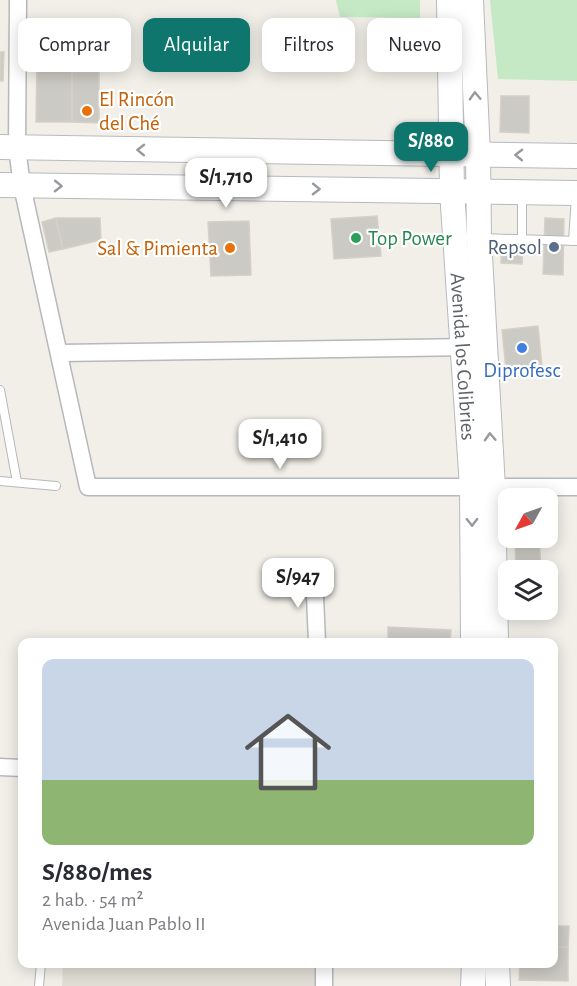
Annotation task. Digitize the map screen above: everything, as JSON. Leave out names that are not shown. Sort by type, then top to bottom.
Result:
[{"type":"street","points":[[18,0],[8,148],[11,185],[59,353],[88,487],[577,487]]},
{"type":"street","name":"Avenida los Colibries","points":[[449,0],[452,191],[474,347],[482,487],[496,638]]},
{"type":"street","name":"Avenida los Colibries","points":[[471,0],[479,238],[474,347]]},
{"type":"street","points":[[8,148],[577,156]]},
{"type":"street","points":[[11,185],[576,193]]},
{"type":"street","points":[[59,353],[474,347]]},
{"type":"street","name":"Avenida los Colibries","points":[[473,638],[482,487]]},
{"type":"street","points":[[314,574],[317,638]]},
{"type":"street","points":[[0,767],[18,768]]},
{"type":"street","points":[[324,968],[324,986]]},
{"type":"street","points":[[473,986],[474,968]]},
{"type":"street","points":[[497,968],[498,986]]},
{"type":"lane","points":[[522,192],[522,239]]},
{"type":"lane","points":[[479,238],[575,241],[576,193]]},
{"type":"lane","points":[[0,390],[17,483]]},
{"type":"lane","points":[[0,481],[56,486]]},
{"type":"lane","points":[[39,986],[41,968]]},
{"type":"shaded area","points":[[63,968],[316,968],[316,986],[62,986]]},
{"type":"green space","points":[[336,0],[420,0],[420,18],[340,17]]},
{"type":"green space","points":[[490,0],[577,0],[577,81],[498,79]]},
{"type":"building","points":[[0,52],[4,52],[3,81],[0,81]]},
{"type":"building","points":[[37,72],[72,72],[72,122],[36,122]]},
{"type":"building","points":[[72,72],[99,72],[99,123],[72,122]]},
{"type":"building","points":[[501,96],[529,96],[529,133],[500,132]]},
{"type":"building","name":"Top Power","points":[[377,216],[381,256],[334,259],[331,219]]},
{"type":"building","points":[[56,218],[63,249],[49,252],[42,222]]},
{"type":"building","points":[[56,218],[100,218],[101,240],[63,249]]},
{"type":"building","name":"Repsol","points":[[545,218],[564,219],[563,275],[543,274]]},
{"type":"building","name":"Sal & Pimienta","points":[[249,221],[251,275],[211,276],[208,222]]},
{"type":"building","name":"Repsol","points":[[502,241],[523,243],[522,264],[501,263]]},
{"type":"building","name":"Diprofesc","points":[[538,326],[542,366],[506,370],[502,330]]},
{"type":"building","points":[[515,548],[540,548],[540,560],[516,560]]},
{"type":"building","points":[[388,627],[451,630],[450,638],[388,638]]},
{"type":"building","points":[[558,926],[569,926],[568,947],[558,947]]},
{"type":"building","points":[[558,947],[568,947],[568,981],[519,980],[520,968],[558,968]]},
{"type":"place","name":"El Rincón del Ché","points":[[87,111]]},
{"type":"place","name":"Top Power","points":[[356,238]]},
{"type":"place","name":"Repsol","points":[[554,247]]},
{"type":"place","name":"Sal & Pimienta","points":[[230,248]]},
{"type":"place","name":"Diprofesc","points":[[522,348]]}]
